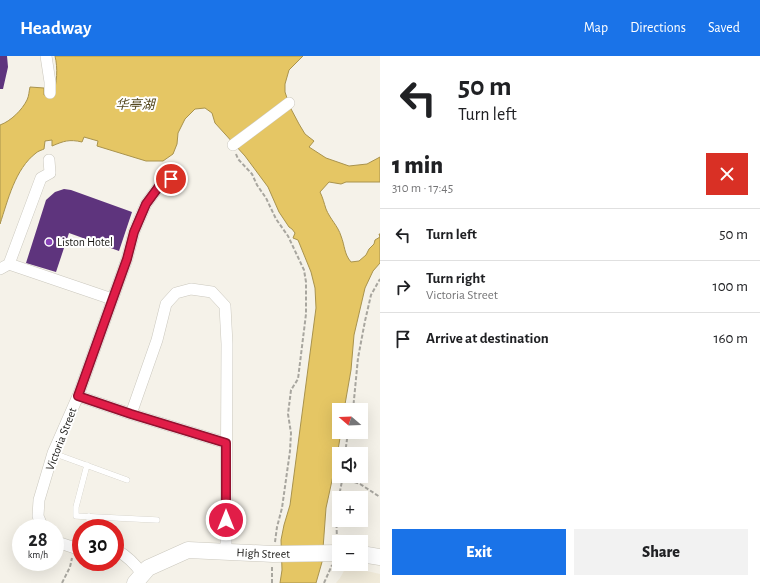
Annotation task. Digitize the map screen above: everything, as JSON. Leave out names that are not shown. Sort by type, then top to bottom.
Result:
[{"type":"street","points":[[46,56],[50,93]]},
{"type":"street","points":[[233,145],[289,104]]},
{"type":"street","points":[[49,160],[50,173],[41,178],[5,266],[112,299]]},
{"type":"street","name":"Victoria Street","points":[[39,519],[38,516],[39,500],[53,453],[78,396],[127,259],[134,232],[146,204],[160,185],[171,179]]},
{"type":"street","points":[[131,414],[157,340],[166,304],[176,293],[191,289],[212,292],[225,306],[227,344],[226,551]]},
{"type":"street","points":[[78,396],[226,443]]},
{"type":"street","name":"High Street","points":[[139,579],[148,568],[188,550],[274,554],[332,553]]},
{"type":"street","points":[[124,554],[136,565],[139,579]]},
{"type":"street","points":[[368,555],[380,557]]},
{"type":"lane","points":[[53,453],[127,480]]},
{"type":"lane","points":[[87,465],[76,507],[76,516],[157,520]]},
{"type":"path","points":[[233,145],[238,159],[252,174],[276,219],[288,236],[304,270],[306,282],[306,314],[298,379],[291,390],[288,414],[291,433],[289,459],[282,508],[277,526],[272,583]]},
{"type":"path","points":[[354,403],[358,358],[364,322],[371,295],[380,279]]},
{"type":"path","points":[[338,535],[336,511],[342,483]]},
{"type":"path","points":[[358,483],[380,496]]},
{"type":"path","points":[[62,583],[72,562]]},
{"type":"path","points":[[324,583],[332,563]]},
{"type":"shaded area","points":[[344,571],[367,571],[380,574],[380,583],[336,583]]},
{"type":"water","name":"华亭湖","points":[[55,56],[303,56],[289,70],[285,84],[285,92],[290,107],[299,124],[305,134],[314,141],[309,147],[326,158],[349,166],[367,164],[380,157],[380,182],[346,182],[341,184],[329,182],[320,192],[328,213],[340,232],[346,253],[351,262],[359,261],[366,255],[374,244],[375,240],[380,237],[380,263],[373,271],[365,288],[354,335],[351,370],[345,403],[332,403],[332,439],[340,439],[338,447],[332,447],[332,480],[326,508],[322,562],[316,583],[280,583],[282,570],[281,540],[290,505],[316,308],[315,288],[311,272],[298,240],[293,238],[295,233],[279,212],[268,187],[245,156],[215,123],[212,113],[205,108],[195,109],[185,119],[178,133],[177,144],[173,154],[163,161],[146,161],[97,146],[98,141],[84,137],[82,142],[67,141],[52,146],[52,140],[45,141],[44,149],[37,152],[29,160],[17,176],[0,224],[0,125],[16,115],[22,108],[28,98],[30,87],[44,88],[44,95],[53,95],[57,76]]},
{"type":"building","points":[[0,56],[7,56],[8,67],[3,89],[0,89]]},
{"type":"building","name":"Liston Hotel","points":[[64,189],[71,190],[132,212],[119,251],[69,233],[56,272],[26,263],[46,200],[55,192]]},
{"type":"place","name":"Liston Hotel","points":[[49,242]]},
{"type":"route","points":[[171,179],[160,185],[146,204],[134,232],[127,259],[78,396],[226,443],[226,520]]}]
